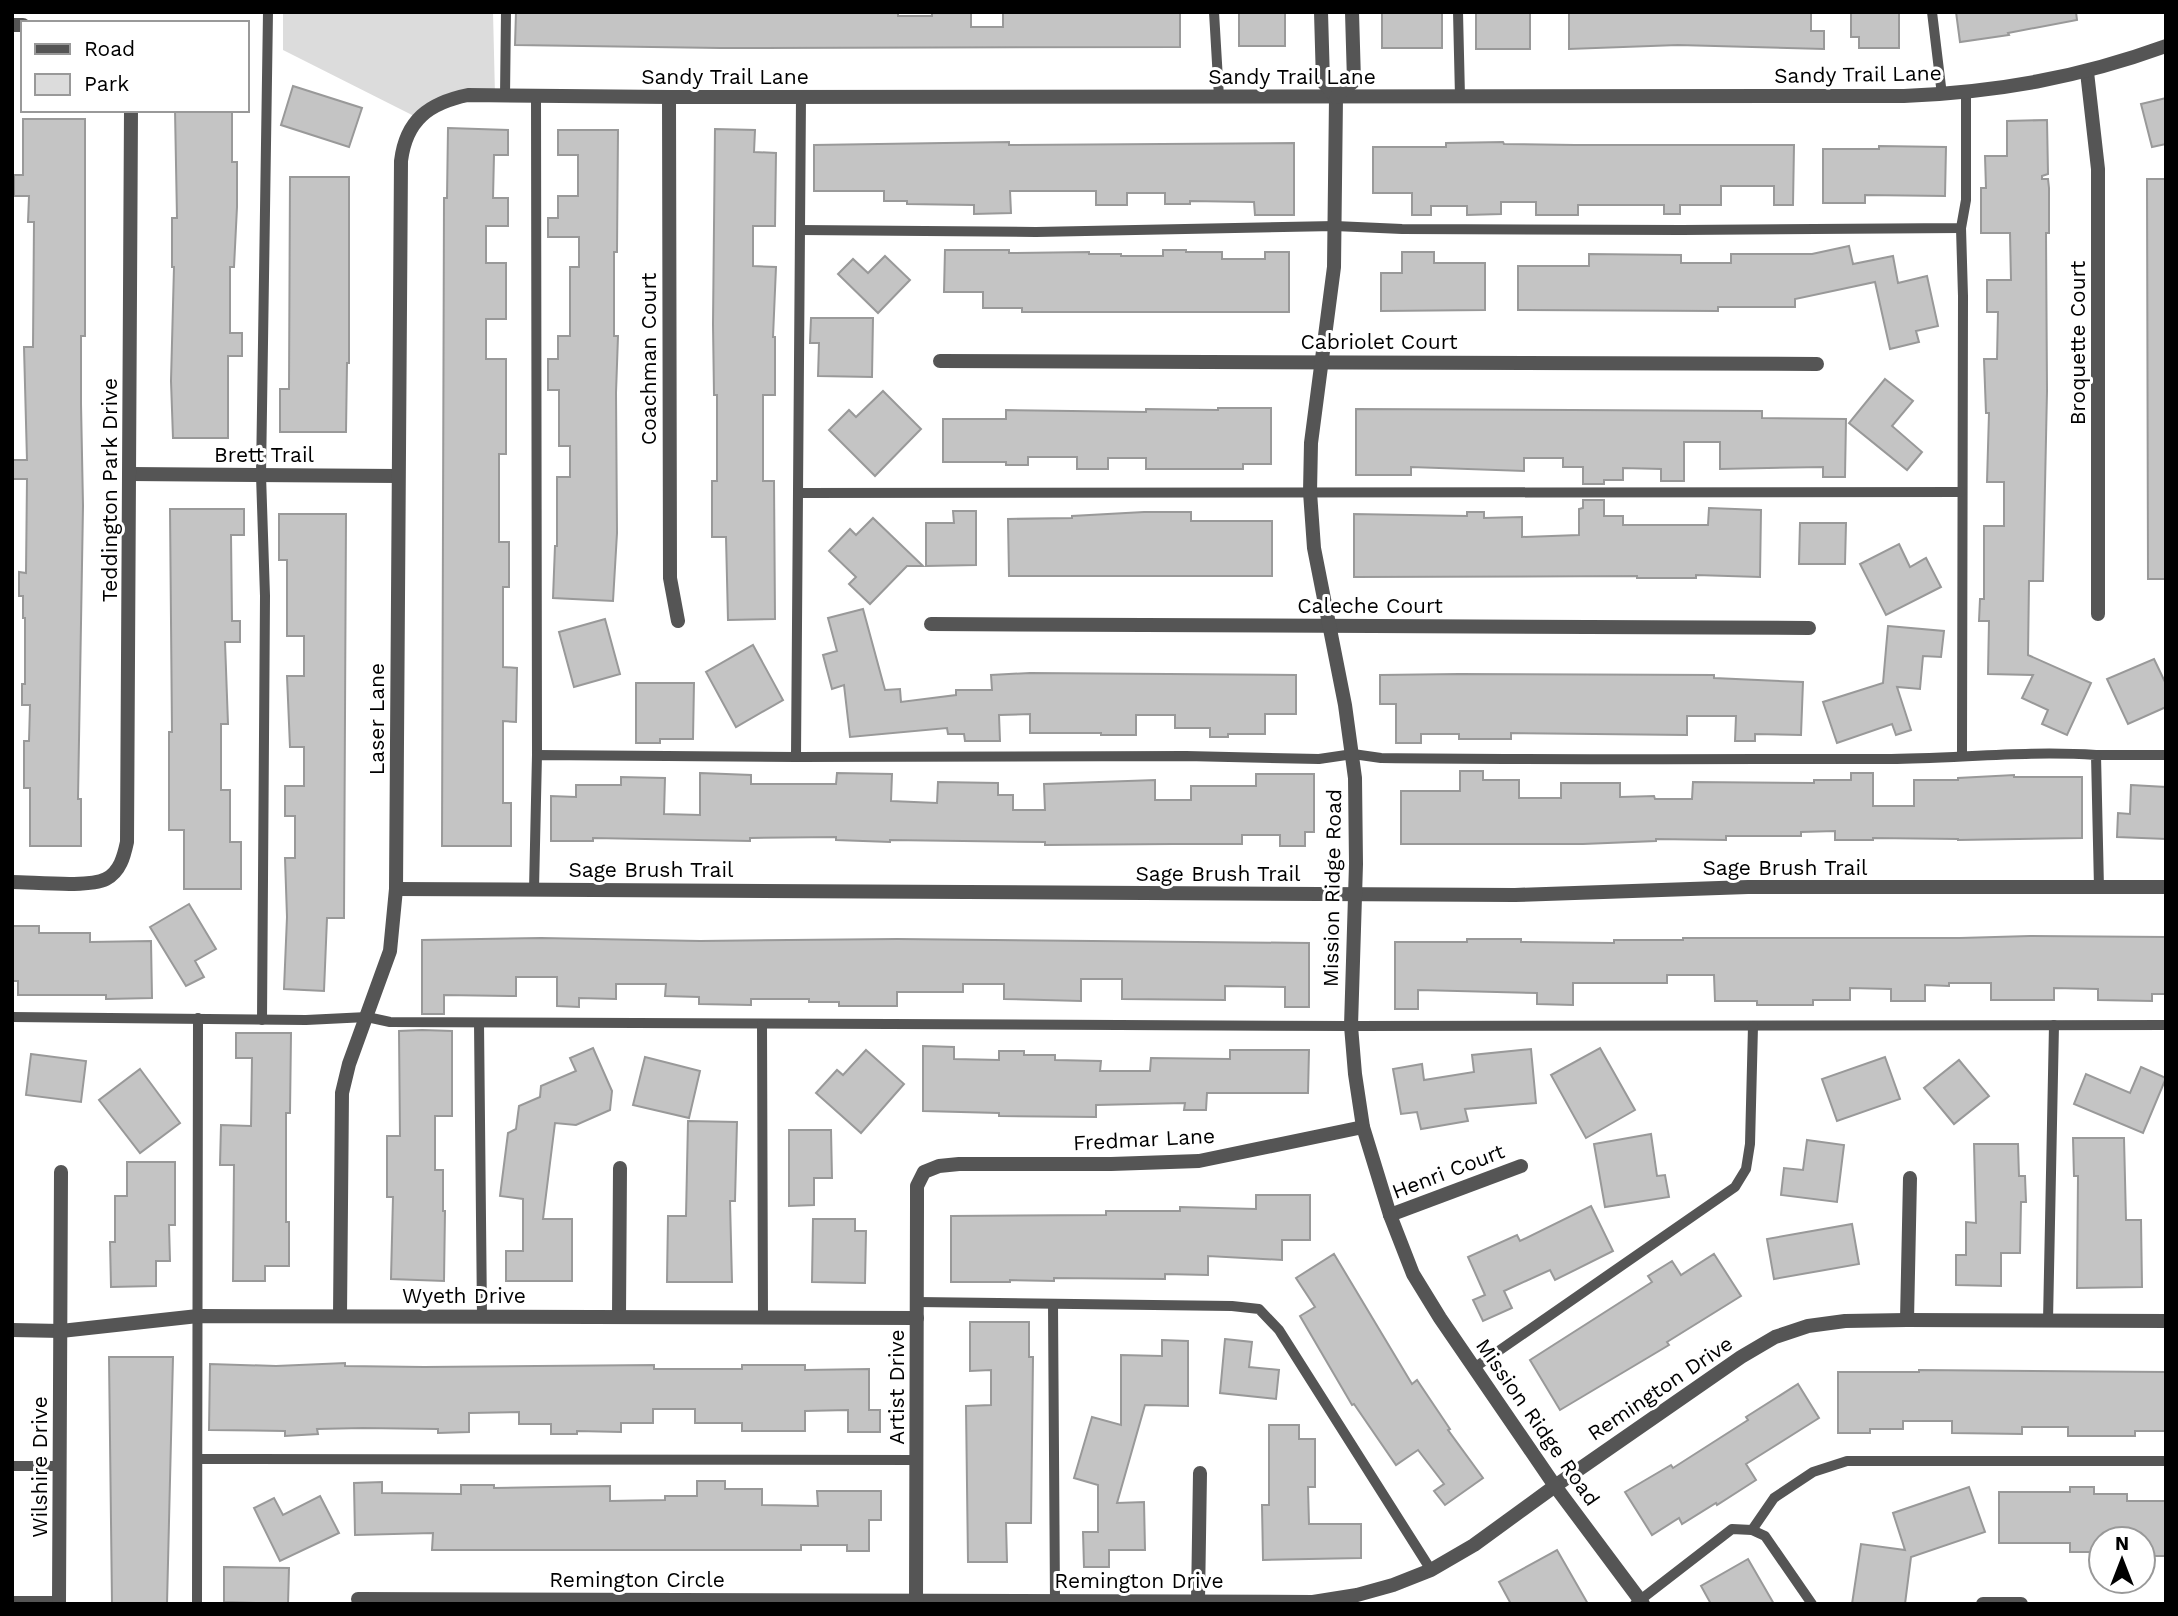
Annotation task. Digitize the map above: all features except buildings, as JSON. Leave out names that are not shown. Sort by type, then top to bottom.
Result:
[{"type":"street","name":"Mission Ridge Road","points":[[1321,12],[1323,82],[1336,97],[1334,278],[1311,443],[1310,492],[1314,548],[1353,754],[1356,805],[1351,1026],[1363,1127],[1390,1215],[1413,1274],[1555,1486],[1639,1602]]},
{"type":"street","points":[[1336,97],[1354,81],[1352,12]]},
{"type":"street","name":"Sandy Trail Lane","points":[[418,118],[436,104],[468,95],[1460,97],[1942,94],[2034,84],[2087,72],[2166,46]]},
{"type":"street","name":"Broquette Court","points":[[2087,72],[2098,169],[2098,614]]},
{"type":"street","name":"Coachman Court","points":[[669,97],[670,578],[678,621]]},
{"type":"street","name":"Teddington Park Drive","points":[[12,882],[91,883],[107,879],[118,869],[127,842],[131,112]]},
{"type":"street","name":"Laser Lane","points":[[340,1316],[342,1093],[349,1064],[390,951],[396,889],[401,161],[408,133],[418,118]]},
{"type":"street","name":"Cabriolet Court","points":[[940,361],[1817,364]]},
{"type":"street","name":"Brett Trail","points":[[130,474],[398,476]]},
{"type":"street","name":"Caleche Court","points":[[931,624],[1809,628]]},
{"type":"street","name":"Sage Brush Trail","points":[[396,889],[1515,895],[1748,887],[2166,887]]},
{"type":"street","name":"Fredmar Lane","points":[[924,1172],[939,1166],[958,1164],[1199,1161],[1363,1127]]},
{"type":"street","name":"Henri Court","points":[[1390,1215],[1521,1166]]},
{"type":"street","points":[[619,1316],[620,1168]]},
{"type":"street","name":"Wilshire Drive","points":[[60,1603],[61,1172]]},
{"type":"street","name":"Artist Drive","points":[[916,1602],[917,1186],[924,1172]]},
{"type":"street","points":[[1907,1320],[1910,1178]]},
{"type":"street","name":"Wyeth Drive","points":[[12,1330],[61,1331],[198,1316],[917,1318]]},
{"type":"street","name":"Remington Drive","points":[[916,1602],[1313,1602],[1357,1595],[1431,1570],[1474,1545],[1741,1357],[1775,1337],[1808,1325],[1845,1321],[1907,1320],[2166,1321]]},
{"type":"street","points":[[1198,1601],[1200,1473]]},
{"type":"street","name":"Remington Circle","points":[[358,1599],[916,1602]]},
{"type":"street","points":[[12,1602],[60,1603]]},
{"type":"street","points":[[1983,1604],[2021,1604]]},
{"type":"lane","points":[[262,1020],[265,596],[261,475],[268,12]]},
{"type":"lane","points":[[505,96],[506,12]]},
{"type":"lane","points":[[1214,12],[1219,97]]},
{"type":"lane","points":[[1458,12],[1460,97]]},
{"type":"lane","points":[[1932,12],[1942,94]]},
{"type":"lane","points":[[1962,755],[1961,228],[1966,200],[1966,93]]},
{"type":"lane","points":[[534,890],[537,755],[536,96]]},
{"type":"lane","points":[[796,757],[801,97]]},
{"type":"lane","points":[[800,229],[1036,232],[1335,226],[1402,229],[1682,230],[1961,228]]},
{"type":"lane","points":[[798,493],[1961,492]]},
{"type":"lane","points":[[537,755],[1186,756],[1319,759],[1353,754],[1381,758],[1579,760],[1928,759],[2022,753],[2166,755]]},
{"type":"lane","points":[[2096,755],[2099,888]]},
{"type":"lane","points":[[12,1017],[262,1020],[367,1017],[390,1022],[479,1023],[2166,1025]]},
{"type":"lane","points":[[197,1604],[198,1018]]},
{"type":"lane","points":[[479,1023],[482,1316]]},
{"type":"lane","points":[[762,1024],[762,1317]]},
{"type":"lane","points":[[2048,1321],[2054,1025]]},
{"type":"lane","points":[[1474,1368],[1735,1187],[1746,1169],[1750,1144],[1753,1026]]},
{"type":"lane","points":[[917,1302],[1232,1306],[1259,1309],[1279,1330],[1431,1570]]},
{"type":"lane","points":[[1053,1304],[1055,1601]]},
{"type":"lane","points":[[198,1459],[916,1460]]},
{"type":"lane","points":[[1752,1530],[1774,1498],[1814,1472],[1847,1461],[2166,1461]]},
{"type":"lane","points":[[12,1465],[60,1466]]},
{"type":"lane","points":[[1639,1602],[1732,1529],[1752,1530],[1765,1536],[1812,1604]]},
{"type":"green space","points":[[283,12],[493,12],[495,95],[468,95],[418,118],[283,50]]}]
